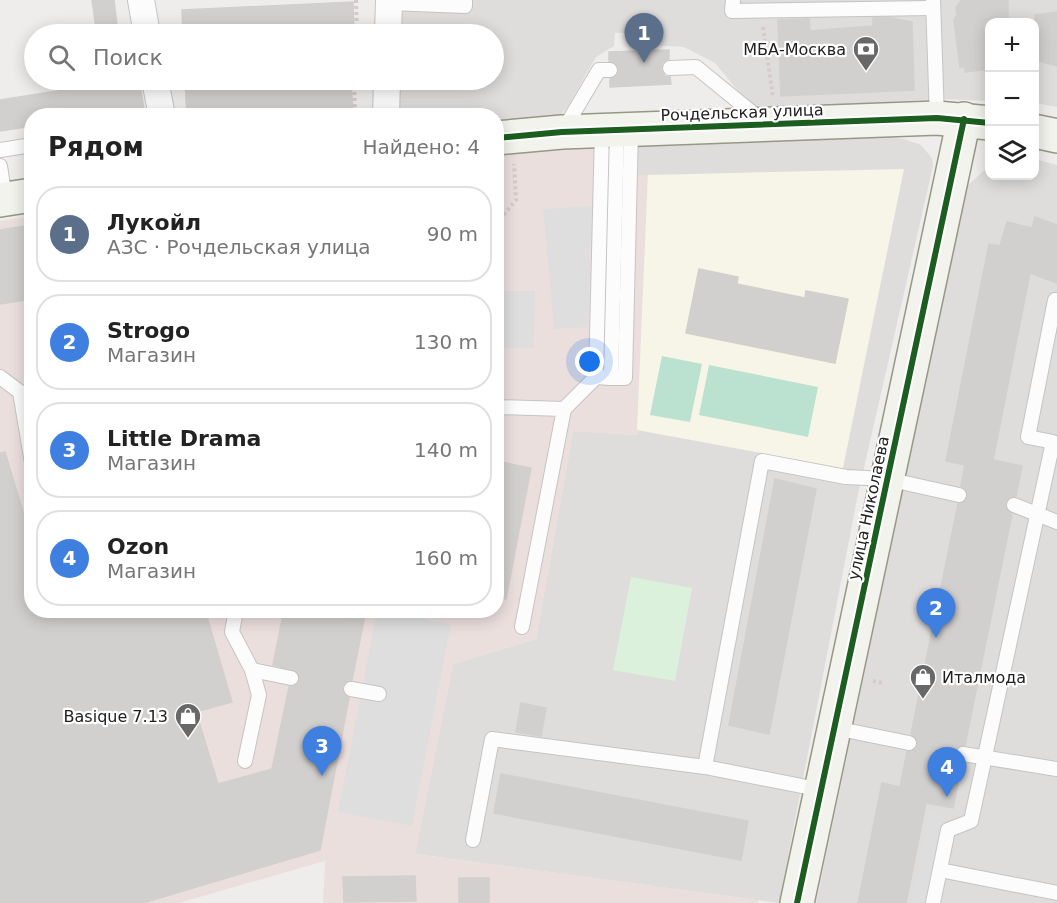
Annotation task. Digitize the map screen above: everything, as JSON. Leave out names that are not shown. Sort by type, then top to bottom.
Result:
[{"type":"street","points":[[141,0],[145,24]]},
{"type":"street","points":[[388,24],[389,2]]},
{"type":"street","points":[[157,90],[160,108]]},
{"type":"street","points":[[386,108],[387,90]]},
{"type":"street","name":"Рочдельская улица","points":[[505,151],[562,132],[617,130],[769,113],[964,120]]},
{"type":"street","name":"улица Николаева","points":[[797,903],[964,120]]},
{"type":"street","points":[[1039,132],[1057,136]]},
{"type":"lane","points":[[389,2],[465,6],[465,0]]},
{"type":"lane","points":[[733,0],[732,11],[932,4],[964,120]]},
{"type":"lane","points":[[670,68],[696,67],[769,113]]},
{"type":"lane","points":[[562,132],[599,70],[609,70]]},
{"type":"lane","points":[[596,377],[611,378],[617,130]]},
{"type":"lane","points":[[522,627],[564,409],[596,377],[617,130]]},
{"type":"lane","points":[[0,150],[24,146]]},
{"type":"lane","points":[[0,166],[12,198]]},
{"type":"lane","points":[[933,903],[948,830],[971,822],[1053,442],[1028,437],[1055,300],[1057,301]]},
{"type":"lane","points":[[0,377],[24,393]]},
{"type":"lane","points":[[504,407],[564,409]]},
{"type":"lane","points":[[705,767],[762,461],[846,477],[887,479],[960,495]]},
{"type":"lane","points":[[1014,505],[1057,522]]},
{"type":"lane","points":[[235,618],[232,632],[252,670],[259,695],[245,761]]},
{"type":"lane","points":[[252,670],[291,678]]},
{"type":"lane","points":[[351,689],[380,694]]},
{"type":"lane","points":[[835,728],[909,743]]},
{"type":"lane","points":[[473,840],[492,739],[705,767],[822,790]]},
{"type":"lane","points":[[963,754],[1057,769]]},
{"type":"lane","points":[[940,870],[1057,893]]},
{"type":"path","points":[[356,0],[357,24]]},
{"type":"path","points":[[760,10],[769,113]]},
{"type":"path","points":[[354,90],[355,108]]},
{"type":"path","points":[[504,214],[516,200],[505,151]]},
{"type":"shaded area","points":[[401,0],[1057,0],[1057,107],[1039,104],[1039,18],[985,18],[985,101],[943,99],[758,109],[750,105],[715,63],[684,47],[647,45],[647,32],[615,33],[614,46],[596,57],[567,108],[558,117],[504,122],[504,108],[398,108],[399,90],[504,90],[504,24],[400,24]]},
{"type":"shaded area","points":[[891,137],[921,145],[932,158],[933,166],[858,494],[779,903],[415,854],[453,664],[536,639],[573,431],[637,435],[648,176],[636,175],[635,147]]},
{"type":"shaded area","points":[[635,147],[636,175],[648,175],[637,435],[573,431],[536,639],[453,664],[415,854],[758,900],[758,903],[323,903],[325,861],[179,903],[0,903],[0,221],[24,217],[24,618],[504,618],[504,153]]},
{"type":"shaded area","points":[[1039,160],[1057,165],[1057,903],[816,903],[967,186],[985,170],[985,180],[1039,180]]},
{"type":"shaded area","points":[[904,169],[843,468],[637,430],[648,175]]},
{"type":"shaded area","points":[[592,206],[588,327],[554,329],[543,209]]},
{"type":"shaded area","points":[[504,291],[535,291],[534,348],[504,348]]},
{"type":"shaded area","points":[[376,618],[422,618],[451,624],[412,826],[338,812]]},
{"type":"shaded area","points":[[929,811],[946,815],[928,903],[911,903]]},
{"type":"green space","points":[[662,356],[702,364],[690,422],[650,415]]},
{"type":"green space","points":[[709,365],[818,387],[808,437],[699,415]]},
{"type":"green space","points":[[631,577],[692,588],[675,681],[613,670]]},
{"type":"building","points":[[92,0],[114,0],[117,24],[96,24]]},
{"type":"building","points":[[961,0],[1008,0],[1008,18],[985,18],[985,70],[965,72],[965,67],[960,67],[954,20],[957,15],[956,8]]},
{"type":"building","points":[[353,2],[354,24],[183,24],[182,10]]},
{"type":"building","points":[[1057,12],[1057,66],[1039,61],[1039,18],[1035,18],[1035,15]]},
{"type":"building","points":[[873,18],[892,18],[912,22],[914,90],[781,96],[778,20],[809,19],[810,31],[873,26]]},
{"type":"building","points":[[669,50],[669,59],[662,63],[661,69],[665,76],[670,77],[671,84],[610,87],[610,79],[617,75],[619,69],[615,63],[609,61],[609,52]]},
{"type":"building","points":[[64,90],[141,90],[144,108],[24,108],[24,127],[0,131],[0,100]]},
{"type":"building","points":[[186,90],[352,90],[353,108],[187,108]]},
{"type":"building","points":[[1035,217],[1057,225],[1057,283],[1030,273],[993,460],[1022,466],[1016,496],[1005,502],[1007,510],[1012,514],[965,745],[959,746],[954,752],[955,758],[962,763],[953,808],[926,803],[906,903],[858,903],[882,783],[900,787],[907,752],[912,751],[918,745],[917,740],[911,734],[958,504],[965,501],[968,496],[961,486],[965,465],[946,461],[989,244],[1000,246],[1007,222],[1032,228]]},
{"type":"building","points":[[24,226],[24,300],[0,304],[0,230]]},
{"type":"building","points":[[699,269],[738,277],[737,284],[805,298],[806,291],[848,299],[835,363],[686,333]]},
{"type":"building","points":[[5,452],[24,515],[24,618],[207,618],[232,702],[196,712],[218,784],[272,769],[289,687],[297,684],[300,679],[296,671],[273,665],[282,618],[364,618],[352,680],[347,681],[342,687],[343,693],[349,698],[320,850],[143,903],[0,903],[0,453]]},
{"type":"building","points":[[504,463],[531,468],[506,599],[504,599]]},
{"type":"building","points":[[775,479],[816,489],[769,734],[729,725]]},
{"type":"building","points":[[521,703],[546,708],[541,736],[516,732]]},
{"type":"building","points":[[501,774],[748,821],[741,860],[494,813]]},
{"type":"building","points":[[415,876],[416,901],[344,902],[343,877]]},
{"type":"building","points":[[459,878],[489,878],[489,903],[459,903]]},
{"type":"cycle path","points":[[504,137],[562,132],[937,118],[985,123]]},
{"type":"cycle path","points":[[797,903],[964,119]]},
{"type":"place","name":"Лукойл","points":[[644,63]]},
{"type":"place","name":"МБА-Москва","points":[[866,72]]},
{"type":"place","name":"Strogo","points":[[936,638]]},
{"type":"place","name":"Италмода","points":[[923,700]]},
{"type":"place","name":"Basique 7.13","points":[[188,739]]},
{"type":"place","name":"Little Drama","points":[[322,776]]},
{"type":"place","name":"Ozon","points":[[947,797]]}]
